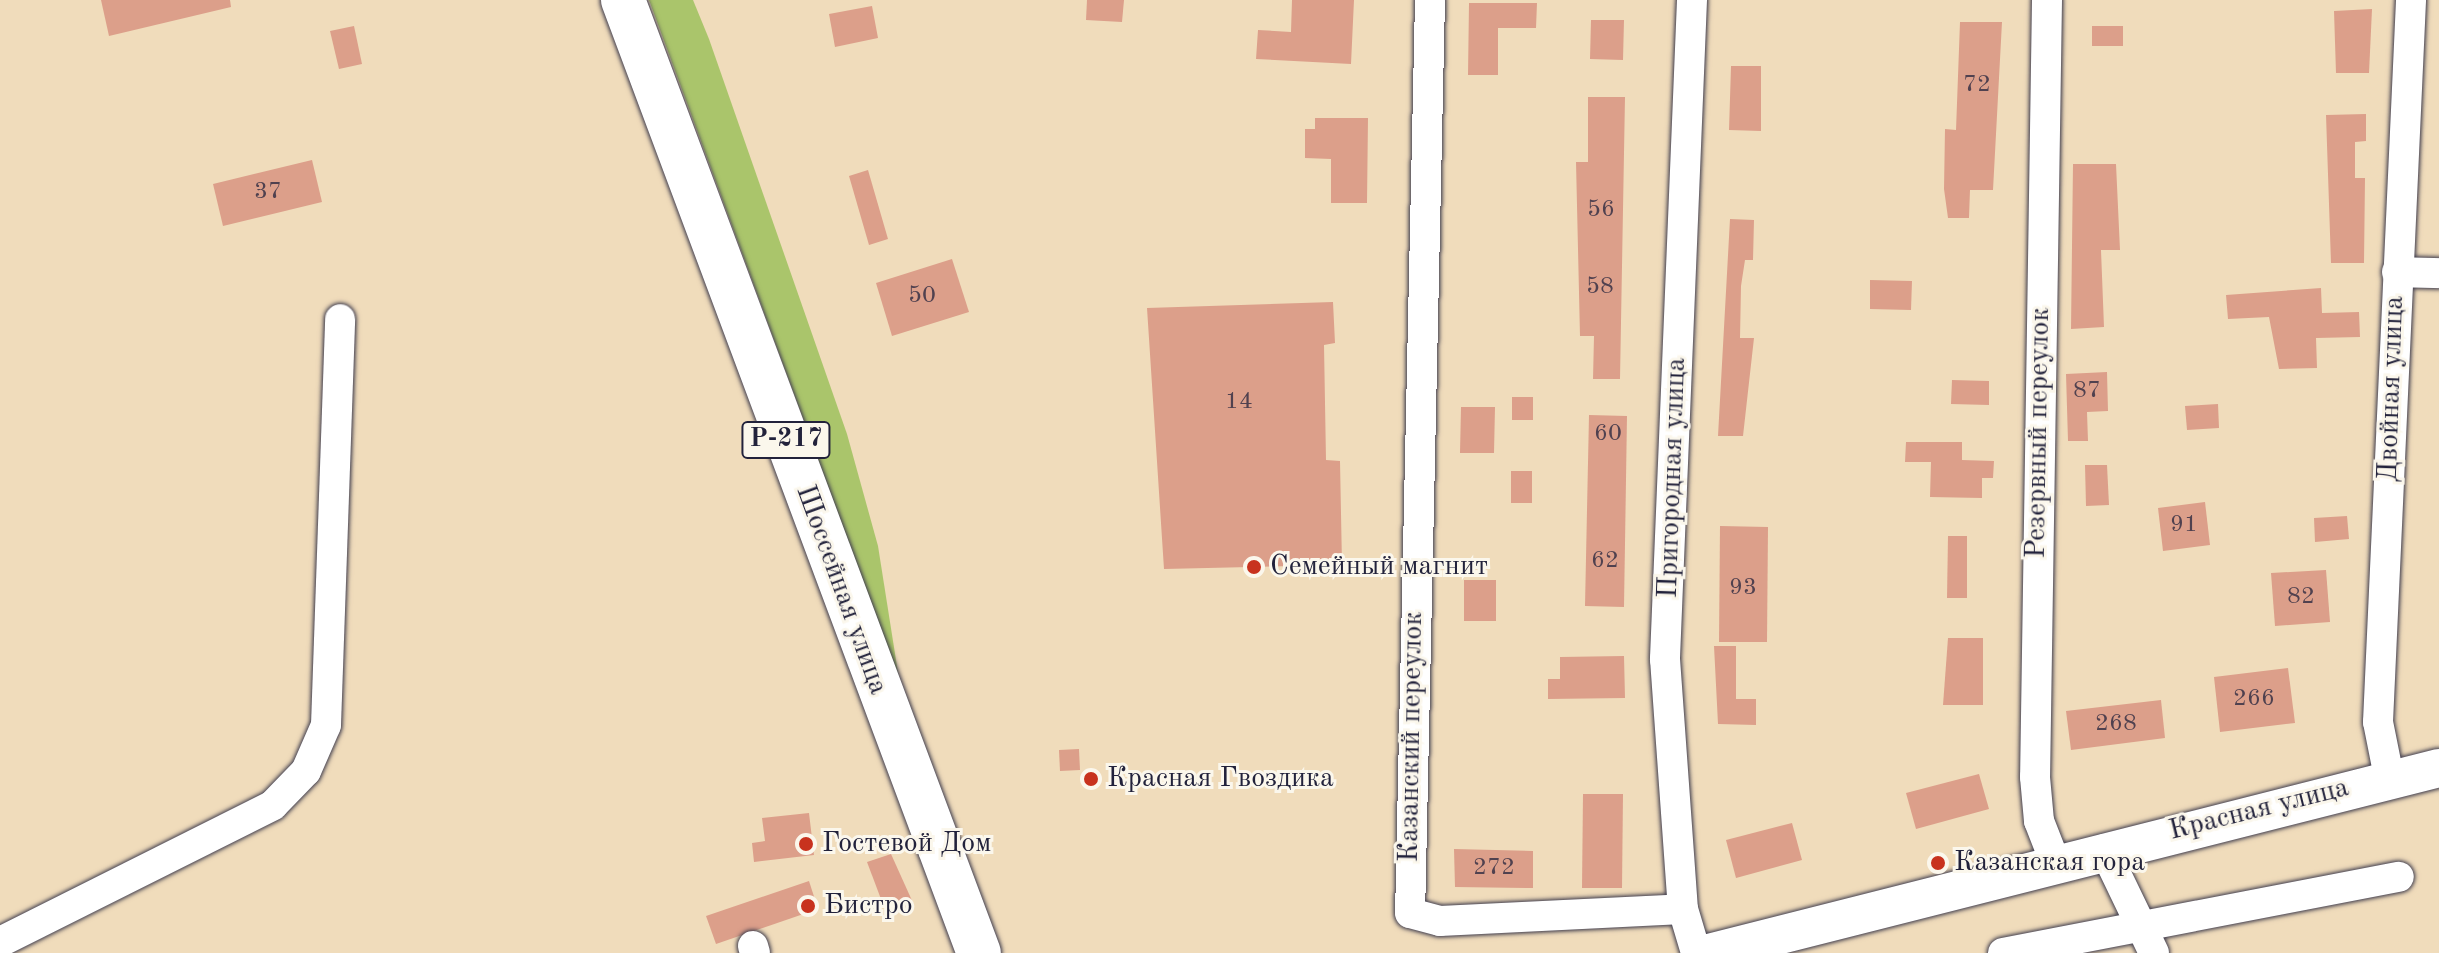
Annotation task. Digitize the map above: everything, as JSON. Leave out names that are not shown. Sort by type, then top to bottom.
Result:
[{"type":"highway","name":"Шоссейная улица","points":[[623,0],[979,953]]},
{"type":"main road","name":"Красная улица","points":[[1709,953],[2104,849],[2389,777],[2439,768]]},
{"type":"street","name":"Казанский переулок","points":[[1430,0],[1410,913],[1440,921],[1683,909]]},
{"type":"street","name":"Пригородная улица","points":[[1692,0],[1665,659],[1683,909],[1696,953]]},
{"type":"street","name":"Резервный переулок","points":[[2047,0],[2035,777],[2039,821],[2055,862]]},
{"type":"street","name":"Двойная улица","points":[[2389,777],[2378,722],[2411,0]]},
{"type":"street","points":[[2397,272],[2439,273]]},
{"type":"street","points":[[0,942],[273,805],[306,771],[326,725],[340,319]]},
{"type":"street","points":[[2104,849],[2149,940]]},
{"type":"street","points":[[2003,953],[2149,940],[2399,877]]},
{"type":"green space","points":[[649,0],[693,0],[709,39],[847,434],[878,546],[899,679]]},
{"type":"building","points":[[101,0],[230,0],[231,7],[109,36]]},
{"type":"building","points":[[1087,0],[1124,0],[1122,22],[1086,20]]},
{"type":"building","points":[[1292,0],[1354,0],[1351,64],[1256,59],[1258,30],[1291,32]]},
{"type":"building","points":[[1469,3],[1537,3],[1536,28],[1498,28],[1498,75],[1468,75]]},
{"type":"building","points":[[872,6],[878,38],[835,47],[829,14]]},
{"type":"building","points":[[2372,9],[2369,73],[2336,73],[2334,11]]},
{"type":"building","points":[[1591,20],[1624,20],[1623,60],[1590,59]]},
{"type":"building","points":[[1960,22],[2002,22],[1993,190],[1970,190],[1969,218],[1948,218],[1944,189],[1945,129],[1956,130]]},
{"type":"building","points":[[354,26],[362,64],[339,69],[330,31]]},
{"type":"building","points":[[2092,26],[2123,26],[2123,46],[2092,46]]},
{"type":"building","points":[[1731,66],[1761,66],[1761,131],[1729,130]]},
{"type":"building","points":[[1588,97],[1625,97],[1620,379],[1593,379],[1594,336],[1580,336],[1576,162],[1588,162]]},
{"type":"building","points":[[2366,114],[2366,141],[2355,142],[2355,178],[2365,178],[2364,263],[2331,263],[2326,115]]},
{"type":"building","points":[[1315,118],[1368,118],[1367,203],[1331,203],[1331,159],[1305,158],[1305,129],[1315,129]]},
{"type":"building","points":[[312,160],[322,202],[223,226],[213,184]]},
{"type":"building","points":[[2073,164],[2116,164],[2120,250],[2101,250],[2104,327],[2071,329]]},
{"type":"building","points":[[868,170],[888,239],[869,245],[849,176]]},
{"type":"building","points":[[1730,219],[1754,220],[1753,260],[1745,260],[1741,286],[1740,338],[1754,338],[1743,436],[1718,436]]},
{"type":"building","points":[[952,259],[969,312],[892,336],[876,283]]},
{"type":"building","points":[[1870,280],[1912,281],[1911,310],[1870,309]]},
{"type":"building","points":[[2321,288],[2322,313],[2359,312],[2360,337],[2316,338],[2317,368],[2279,369],[2269,317],[2228,319],[2226,295]]},
{"type":"building","points":[[1333,302],[1335,343],[1324,345],[1326,460],[1340,461],[1342,565],[1164,569],[1147,308]]},
{"type":"building","points":[[2107,372],[2108,411],[2087,412],[2088,441],[2068,441],[2066,374]]},
{"type":"building","points":[[1952,380],[1989,381],[1989,405],[1951,404]]},
{"type":"building","points":[[1512,397],[1533,397],[1533,420],[1512,420]]},
{"type":"building","points":[[2218,404],[2219,428],[2187,430],[2185,406]]},
{"type":"building","points":[[1461,407],[1495,407],[1494,453],[1460,453]]},
{"type":"building","points":[[1589,415],[1627,416],[1624,607],[1585,606]]},
{"type":"building","points":[[1906,442],[1962,442],[1962,460],[1994,461],[1993,478],[1982,478],[1982,498],[1930,497],[1931,462],[1905,462]]},
{"type":"building","points":[[2085,465],[2107,465],[2109,505],[2086,506]]},
{"type":"building","points":[[1511,471],[1532,471],[1532,503],[1511,503]]},
{"type":"building","points":[[2205,502],[2210,545],[2163,551],[2158,508]]},
{"type":"building","points":[[2347,516],[2349,539],[2315,542],[2314,518]]},
{"type":"building","points":[[1720,526],[1768,527],[1767,642],[1719,642]]},
{"type":"building","points":[[1948,536],[1967,536],[1967,598],[1947,598]]},
{"type":"building","points":[[2326,570],[2330,622],[2275,626],[2271,573]]},
{"type":"building","points":[[1464,580],[1496,580],[1496,621],[1464,621]]},
{"type":"building","points":[[1948,638],[1983,638],[1983,705],[1943,705]]},
{"type":"building","points":[[1714,646],[1736,646],[1736,699],[1756,699],[1756,725],[1718,724]]},
{"type":"building","points":[[1624,656],[1625,698],[1548,699],[1548,679],[1560,679],[1560,657]]},
{"type":"building","points":[[2288,668],[2295,723],[2220,732],[2214,677]]},
{"type":"building","points":[[2161,700],[2165,738],[2071,750],[2066,711]]},
{"type":"building","points":[[1079,749],[1080,770],[1060,771],[1059,750]]},
{"type":"building","points":[[1979,774],[1989,809],[1916,829],[1906,793]]},
{"type":"building","points":[[1583,794],[1623,794],[1622,888],[1582,888]]},
{"type":"building","points":[[809,813],[814,855],[754,862],[752,843],[765,841],[762,818]]},
{"type":"building","points":[[1792,823],[1802,860],[1736,878],[1726,840]]},
{"type":"building","points":[[1454,849],[1533,851],[1533,888],[1455,887]]},
{"type":"building","points":[[891,854],[914,905],[887,915],[867,862]]},
{"type":"building","points":[[809,881],[818,909],[716,944],[706,916]]},
{"type":"place","name":"Семейный магнит","points":[[1254,567]]},
{"type":"place","name":"Красная Гвоздика","points":[[1091,779]]},
{"type":"place","name":"Гостевой Дом","points":[[806,844]]},
{"type":"place","name":"Казанская гора","points":[[1938,863]]},
{"type":"place","name":"Бистро","points":[[808,906]]}]
